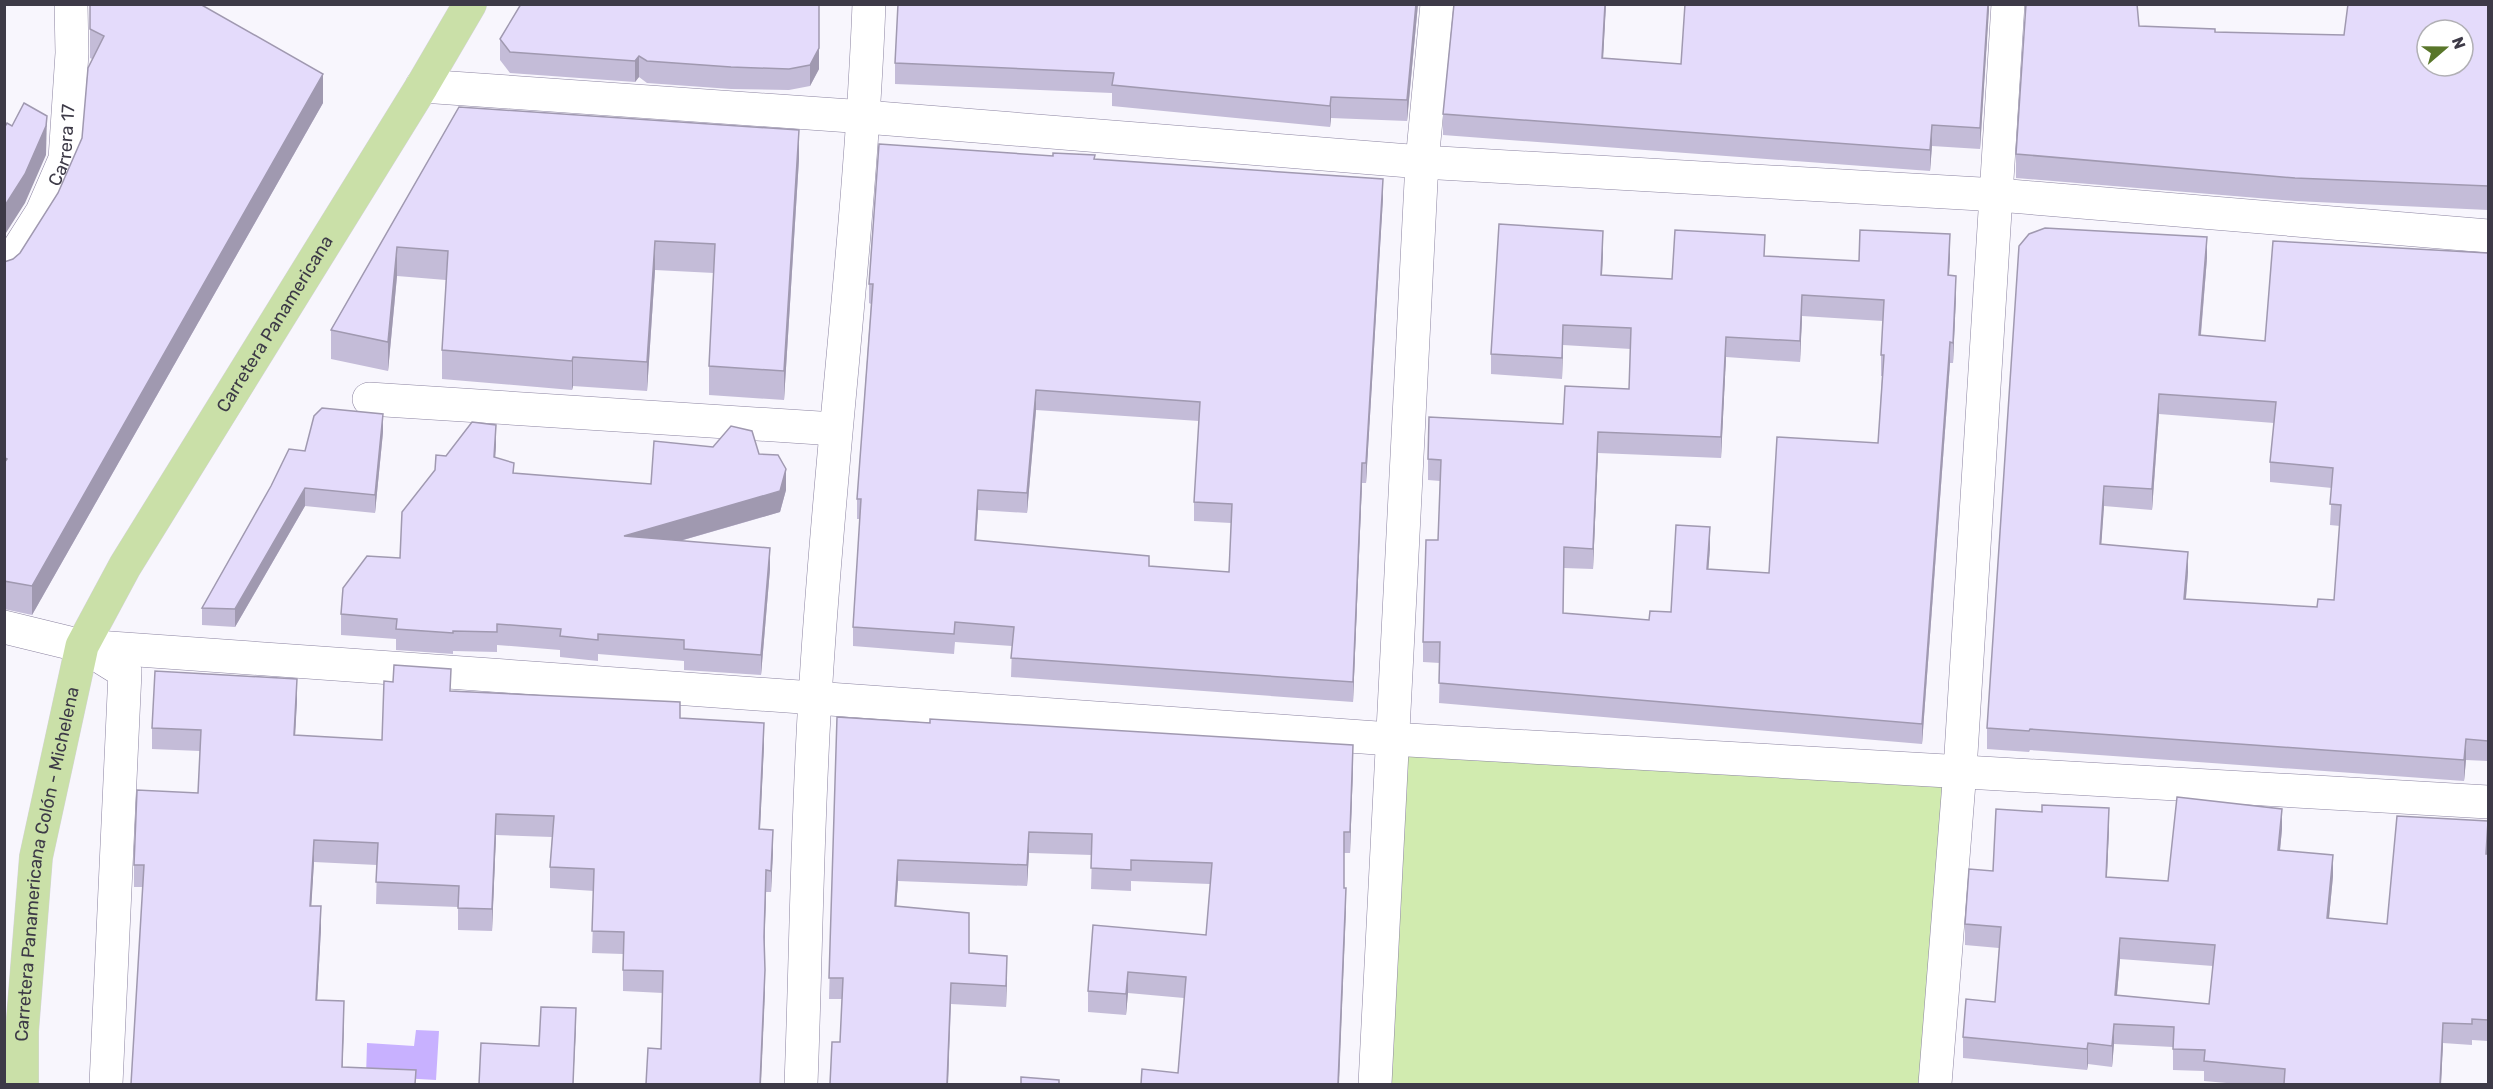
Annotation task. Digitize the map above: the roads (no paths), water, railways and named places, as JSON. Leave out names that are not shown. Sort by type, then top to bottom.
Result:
[{"type":"main road","name":"Carretera Panamericana","points":[[82,646],[125,566],[422,86],[470,4]]},
{"type":"main road","name":"Carretera Panamericana Colón - Michelena","points":[[22,1084],[22,1031],[36,857],[82,646]]},
{"type":"street","name":"Carrera 17","points":[[4,272],[42,212],[65,159],[72,52],[71,4]]},
{"type":"street","points":[[801,1084],[814,699],[865,117],[869,4]]},
{"type":"street","points":[[1375,1084],[1422,162],[1437,4]]},
{"type":"street","points":[[1935,1084],[1960,770],[1998,195],[2008,4]]},
{"type":"street","points":[[422,86],[865,117],[1422,162],[1998,195],[2488,236]]},
{"type":"street","points":[[369,399],[836,429]]},
{"type":"street","points":[[4,627],[82,646],[814,699],[1392,739],[2488,802]]},
{"type":"street","points":[[82,646],[125,672],[106,1084]]}]
